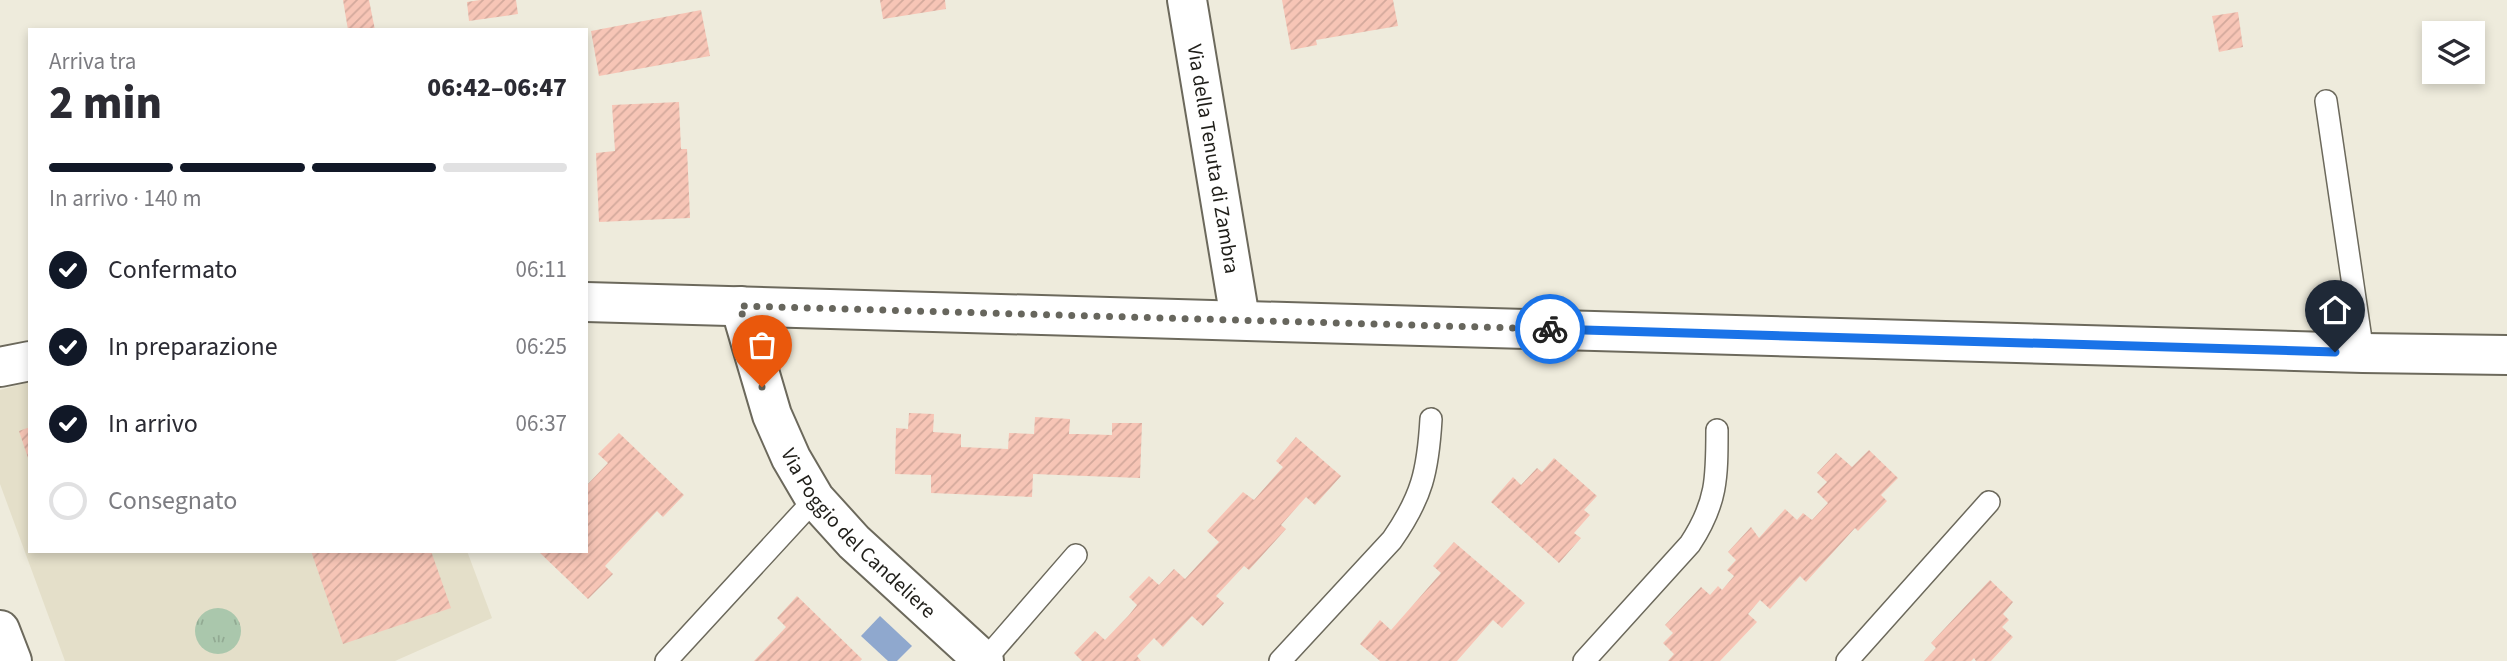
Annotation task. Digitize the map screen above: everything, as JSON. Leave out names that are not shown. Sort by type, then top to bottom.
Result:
[{"type":"street","name":"Via della Tenuta di Zambra","points":[[1187,0],[1240,319]]},
{"type":"street","points":[[588,302],[2507,355]]},
{"type":"street","name":"Via Poggio del Candeliere","points":[[740,306],[772,415],[791,458],[815,499],[855,542],[984,661]]},
{"type":"street","points":[[0,367],[28,361]]},
{"type":"street","points":[[0,630],[12,661]]},
{"type":"lane","points":[[2326,101],[2363,353]]},
{"type":"lane","points":[[1280,661],[1392,540],[1407,519],[1419,495],[1425,474],[1431,419]]},
{"type":"lane","points":[[1584,661],[1690,544],[1701,527],[1710,510],[1714,491],[1717,430]]},
{"type":"lane","points":[[666,661],[815,499]]},
{"type":"lane","points":[[1847,661],[1989,502]]},
{"type":"lane","points":[[984,661],[1076,555]]},
{"type":"shaded area","points":[[28,383],[28,553],[468,553],[492,618],[395,661],[65,661],[0,484],[0,390]]},
{"type":"green space","points":[[218,608],[234,615],[241,631],[234,647],[218,654],[202,647],[195,631],[202,615]]},
{"type":"water","points":[[880,616],[912,646],[897,661],[888,661],[861,636]]},
{"type":"building","points":[[343,0],[369,0],[375,28],[348,28]]},
{"type":"building","points":[[516,0],[518,14],[469,21],[467,2]]},
{"type":"building","points":[[880,0],[945,0],[946,9],[883,19]]},
{"type":"building","points":[[1282,0],[1393,0],[1398,26],[1316,40],[1317,45],[1291,50]]},
{"type":"building","points":[[701,10],[710,56],[599,76],[591,31]]},
{"type":"building","points":[[2238,12],[2243,47],[2219,52],[2212,16]]},
{"type":"building","points":[[679,102],[681,149],[687,149],[690,218],[599,222],[596,153],[615,151],[612,105]]},
{"type":"building","points":[[909,413],[934,414],[933,432],[961,434],[961,447],[1008,449],[1009,433],[1034,434],[1035,417],[1070,419],[1069,434],[1112,435],[1112,423],[1142,423],[1140,478],[1033,474],[1032,497],[931,493],[931,475],[895,474],[896,428],[908,429]]},
{"type":"building","points":[[28,428],[28,458],[19,431]]},
{"type":"building","points":[[619,433],[684,495],[663,517],[657,511],[605,566],[613,574],[588,599],[540,553],[588,553],[588,484],[608,463],[598,454]]},
{"type":"building","points":[[1296,437],[1341,476],[1315,505],[1306,497],[1281,525],[1286,529],[1249,570],[1244,566],[1216,596],[1224,603],[1203,626],[1192,616],[1163,647],[1154,638],[1137,656],[1141,661],[1082,661],[1074,653],[1095,631],[1105,640],[1137,605],[1129,597],[1149,576],[1159,585],[1174,569],[1185,579],[1219,542],[1207,531],[1243,492],[1254,500],[1283,467],[1276,461]]},
{"type":"building","points":[[1869,450],[1898,478],[1881,495],[1887,501],[1858,531],[1855,528],[1806,582],[1800,576],[1770,609],[1760,600],[1748,614],[1757,622],[1720,661],[1668,661],[1674,654],[1663,643],[1673,633],[1665,625],[1701,587],[1710,595],[1718,586],[1722,590],[1734,576],[1727,570],[1736,560],[1728,552],[1751,527],[1759,538],[1785,509],[1797,520],[1803,513],[1812,520],[1828,503],[1817,492],[1827,482],[1817,473],[1836,453],[1852,467]]},
{"type":"building","points":[[1554,458],[1597,496],[1584,510],[1590,515],[1574,533],[1581,538],[1559,563],[1491,502],[1513,477],[1521,485],[1537,468],[1542,472]]},
{"type":"building","points":[[1454,542],[1525,603],[1502,628],[1493,620],[1457,661],[1380,661],[1360,644],[1380,620],[1391,630],[1441,573],[1433,566]]},
{"type":"building","points":[[312,553],[432,553],[451,608],[343,644]]},
{"type":"building","points":[[1990,580],[2013,602],[2003,614],[2009,620],[2002,627],[2013,637],[1991,661],[1976,661],[1974,658],[1971,661],[1924,661],[1936,648],[1931,643]]},
{"type":"building","points":[[797,596],[862,659],[860,661],[754,661],[786,627],[777,618]]},
{"type":"way so far","points":[[762,387],[740,306],[1550,329]]},
{"type":"route","points":[[1550,329],[2335,352]]}]
